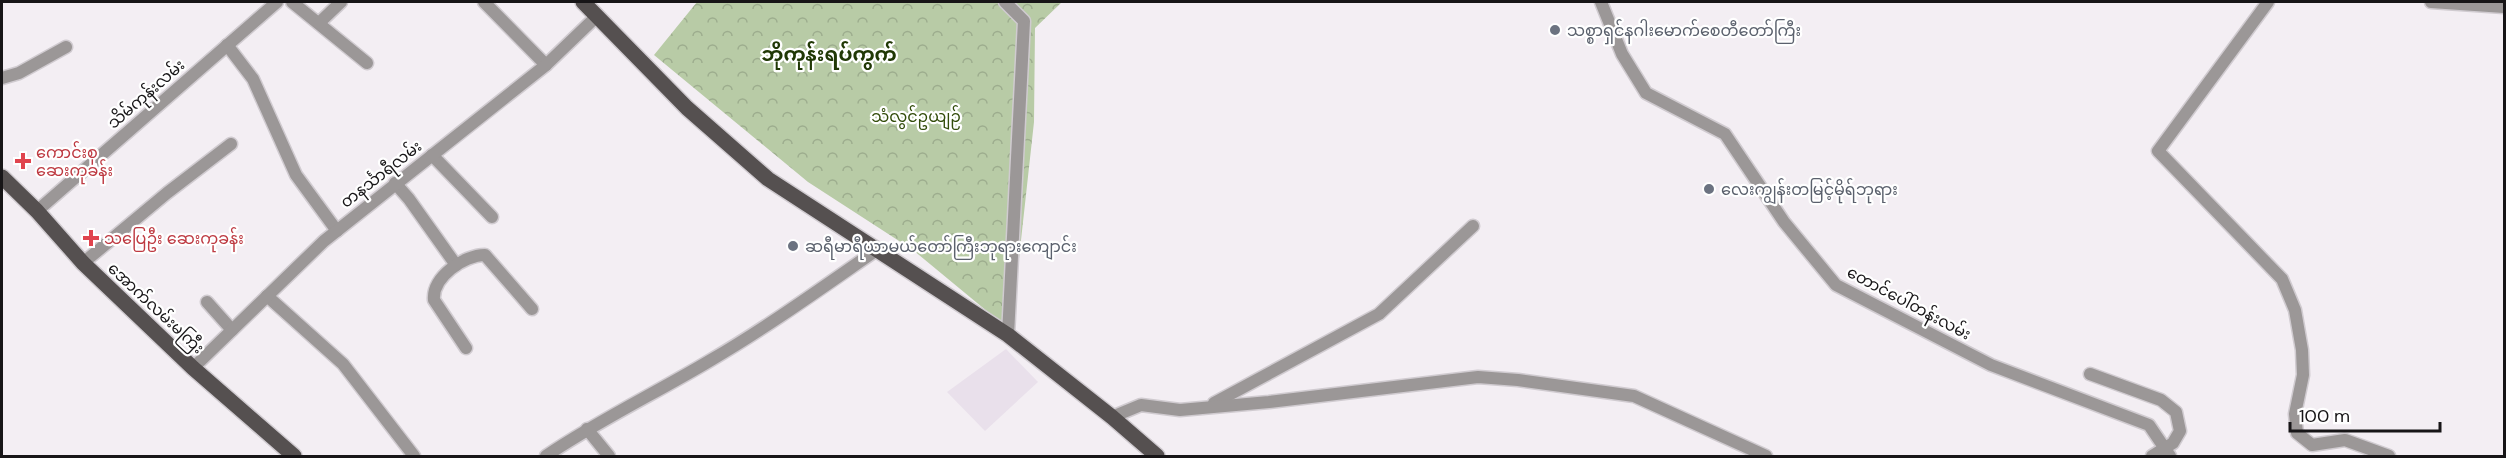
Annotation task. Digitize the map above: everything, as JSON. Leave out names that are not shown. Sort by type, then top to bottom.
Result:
[{"type":"main road","points":[[583,2],[687,108],[768,179],[1008,335],[1112,417],[1157,456]]},
{"type":"main road","name":"အောက်လမ်းမကြီး","points":[[2,177],[37,211],[84,263],[287,454]]},
{"type":"street","name":"သိမ်ကုန်းလမ်း","points":[[37,211],[277,2]]},
{"type":"street","points":[[291,2],[367,63]]},
{"type":"street","points":[[319,23],[341,2]]},
{"type":"street","points":[[484,2],[546,65]]},
{"type":"street","points":[[1005,2],[1024,21],[1008,335]]},
{"type":"street","name":"တောင်ပေါ်တန်းလမ်း","points":[[1601,2],[1622,54],[1646,93],[1725,134],[1784,222],[1836,285],[1991,365],[2149,425],[2167,453]]},
{"type":"street","points":[[2268,2],[2158,152],[2282,279],[2295,310],[2302,350],[2303,375],[2295,414],[2297,433],[2312,445],[2345,440],[2389,456]]},
{"type":"street","points":[[2431,2],[2505,7]]},
{"type":"street","name":"တနင်္သာရီလမ်း","points":[[193,368],[337,231],[546,65],[597,16]]},
{"type":"street","points":[[227,45],[253,79],[296,175],[337,231]]},
{"type":"street","points":[[2,78],[19,73],[66,47]]},
{"type":"street","points":[[84,263],[167,193],[231,144]]},
{"type":"street","points":[[432,155],[492,217]]},
{"type":"street","points":[[395,183],[456,265]]},
{"type":"street","points":[[1211,405],[1379,314],[1473,226]]},
{"type":"street","points":[[546,456],[586,429],[711,360],[796,306],[878,249]]},
{"type":"street","points":[[466,348],[434,300],[433,291],[456,265],[477,255],[485,255],[532,309]]},
{"type":"street","points":[[267,296],[343,364],[414,456]]},
{"type":"street","points":[[207,302],[232,330]]},
{"type":"street","points":[[2090,374],[2161,400],[2176,412],[2180,431],[2167,453],[2152,456]]},
{"type":"street","points":[[1112,417],[1141,405],[1180,410],[1211,405],[1269,402],[1478,377],[1518,380],[1634,396],[1766,456]]},
{"type":"street","points":[[586,429],[609,456]]},
{"type":"shaded area","points":[[1006,349],[1038,382],[985,431],[947,392]]},
{"type":"green space","name":"သံလွင်ဥယျဉ်","points":[[697,2],[1062,2],[1035,28],[1034,122],[1011,331],[913,250],[808,182],[654,55]]},
{"type":"place","name":"သစ္စာရှင်နဂါးမောက်စေတီတော်ကြီး","points":[[1555,30]]},
{"type":"place","name":"ကောင်းစု ဆေးကုခန်း","points":[[23,161]]},
{"type":"place","name":"လေးကျွန်းတမြင့်မိုရ်ဘုရား","points":[[1709,189]]},
{"type":"place","name":"သပြေဦး ဆေးကုခန်း","points":[[91,238]]},
{"type":"place","name":"ဆရီမာရီယာမယ်တော်ကြီးဘုရားကျောင်း","points":[[793,246]]},
{"type":"district","name":"ဘိုကုန်းရပ်ကွက်","points":[[829,54]]}]
